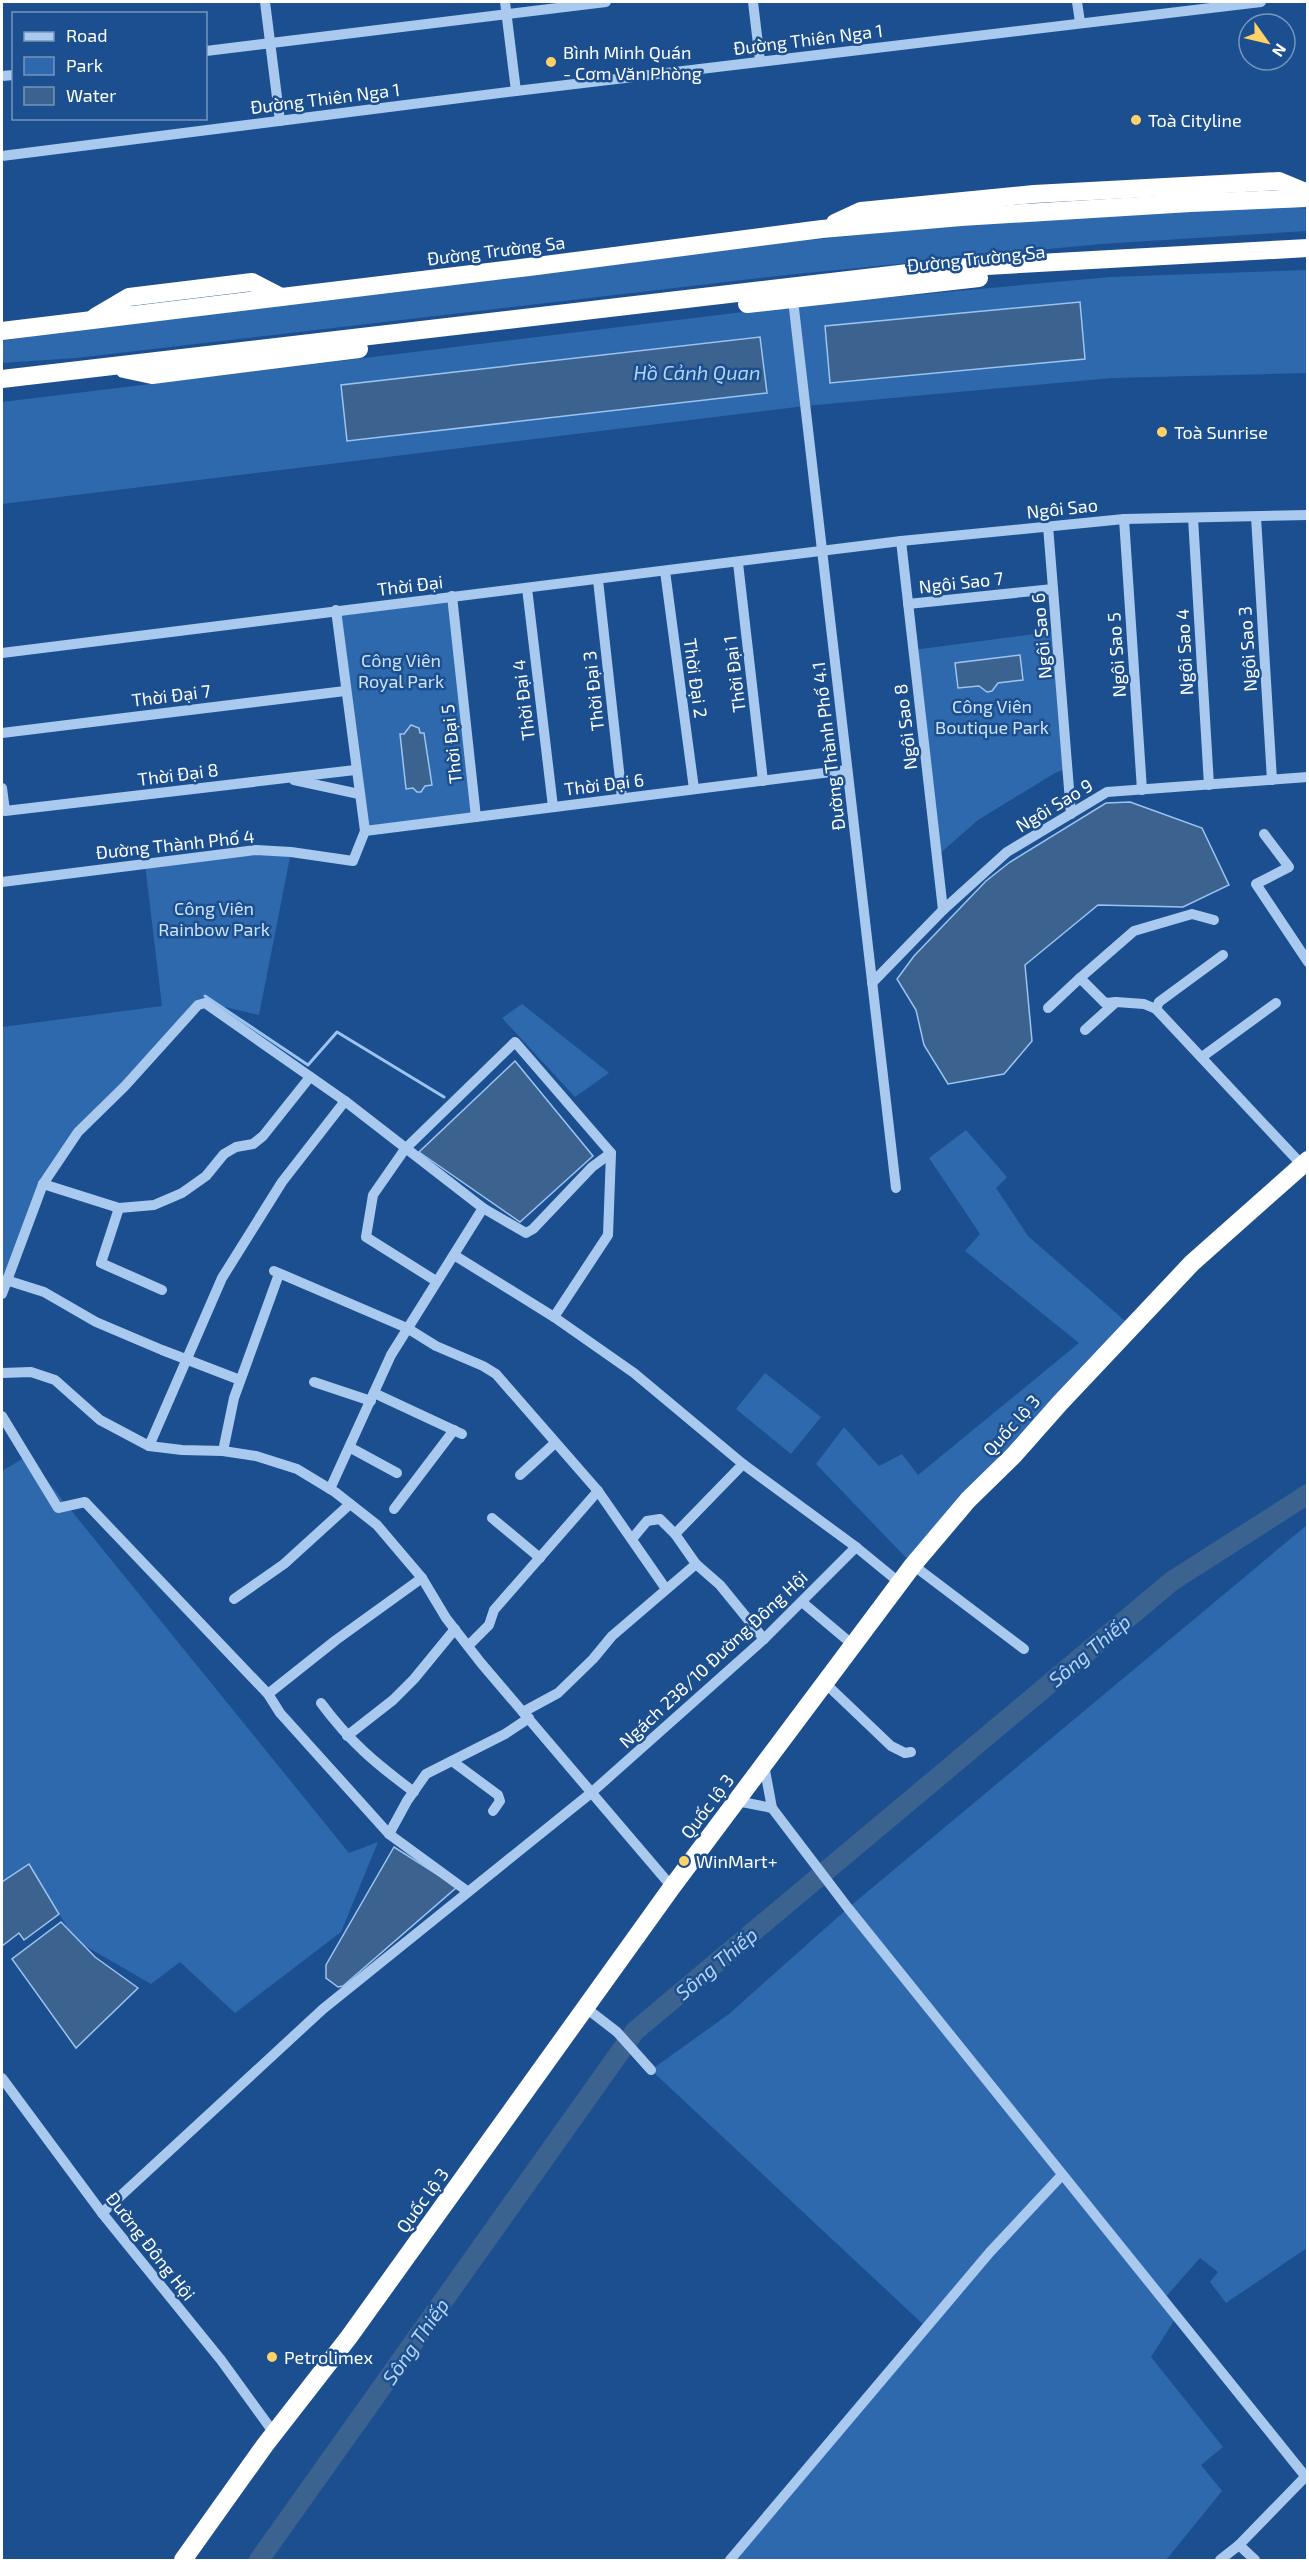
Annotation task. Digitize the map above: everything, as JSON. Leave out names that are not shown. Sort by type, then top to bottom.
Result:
[{"type":"highway","name":"Đường Trường Sa","points":[[822,229],[861,211],[1034,194],[1279,181],[1308,193]]},
{"type":"highway","name":"Đường Trường Sa","points":[[2,332],[822,229],[972,216],[1308,198]]},
{"type":"highway","name":"Đường Trường Sa","points":[[2,379],[951,268],[1308,248]]},
{"type":"highway","name":"Đường Trường Sa","points":[[650,303],[694,310],[991,277],[1080,270],[1301,259],[1308,256]]},
{"type":"highway","name":"Quốc lộ 3","points":[[183,2560],[274,2433],[349,2337],[672,1887],[913,1565],[968,1500],[1014,1455],[1192,1263],[1305,1162]]},
{"type":"street","points":[[265,2],[280,121]]},
{"type":"street","points":[[505,2],[516,91]]},
{"type":"street","points":[[207,51],[606,2]]},
{"type":"street","points":[[753,2],[760,61]]},
{"type":"street","points":[[1077,2],[1080,22]]},
{"type":"street","name":"Đường Thiên Nga 1","points":[[2,156],[760,61],[1261,2]]},
{"type":"street","name":"Đường Thành Phố 4.1","points":[[793,300],[896,1188]]},
{"type":"street","name":"Ngôi Sao","points":[[822,553],[901,541],[1124,519],[1308,515]]},
{"type":"street","name":"Ngôi Sao 3","points":[[1256,517],[1272,780]]},
{"type":"street","name":"Ngôi Sao 4","points":[[1193,518],[1209,784]]},
{"type":"street","name":"Ngôi Sao 5","points":[[1124,519],[1142,790]]},
{"type":"street","name":"Ngôi Sao 6","points":[[1048,526],[1071,814]]},
{"type":"street","name":"Ngôi Sao 8","points":[[901,541],[943,910]]},
{"type":"street","name":"Thời Đại","points":[[2,653],[336,610],[822,553]]},
{"type":"street","name":"Thời Đại 1","points":[[738,563],[763,780]]},
{"type":"street","name":"Thời Đại 2","points":[[665,571],[694,789]]},
{"type":"street","name":"Thời Đại 3","points":[[597,580],[622,798]]},
{"type":"street","name":"Thời Đại 4","points":[[527,588],[553,807]]},
{"type":"street","name":"Ngôi Sao 7","points":[[908,604],[1053,589]]},
{"type":"street","name":"Thời Đại 5","points":[[452,596],[476,817]]},
{"type":"street","points":[[336,610],[365,831]]},
{"type":"street","name":"Thời Đại 7","points":[[2,733],[345,691]]},
{"type":"street","name":"Thời Đại 8","points":[[2,788],[5,811],[356,770]]},
{"type":"street","name":"Thời Đại 6","points":[[365,831],[847,770]]},
{"type":"street","name":"Ngôi Sao 9","points":[[872,983],[943,910],[1007,852],[1107,792],[1308,777]]},
{"type":"street","points":[[285,778],[359,794]]},
{"type":"street","name":"Đường Thành Phố 4","points":[[2,882],[256,850],[291,852],[353,861],[365,831]]},
{"type":"street","points":[[1264,834],[1289,867],[1256,884],[1308,962]]},
{"type":"street","points":[[1048,1008],[1134,931],[1192,914],[1214,920]]},
{"type":"street","points":[[1156,1009],[1159,1002],[1223,955]]},
{"type":"street","points":[[1080,978],[1105,1003],[1144,1004],[1156,1009],[1305,1162]]},
{"type":"street","points":[[1085,1030],[1116,1002]]},
{"type":"street","points":[[2,1294],[43,1184],[78,1132],[125,1086],[198,1005],[205,1003],[345,1101],[483,1208],[526,1233],[533,1229],[592,1167],[611,1153]]},
{"type":"street","points":[[1202,1057],[1276,1003]]},
{"type":"street","points":[[436,1281],[366,1237],[373,1196],[405,1149],[515,1042],[611,1153],[608,1235],[554,1317]]},
{"type":"street","points":[[43,1184],[119,1208],[154,1204],[182,1193],[206,1176],[224,1154],[253,1144],[263,1136],[310,1077]]},
{"type":"street","points":[[149,1446],[222,1278],[282,1182],[345,1101]]},
{"type":"street","points":[[119,1208],[101,1263],[162,1290]]},
{"type":"street","points":[[330,1489],[351,1448],[391,1355],[483,1208]]},
{"type":"street","points":[[454,1255],[554,1317],[633,1373],[743,1464],[856,1546],[900,1583]]},
{"type":"street","points":[[223,1451],[234,1398],[277,1273],[407,1328],[436,1346],[496,1374],[598,1491],[666,1590]]},
{"type":"street","points":[[6,1280],[44,1292],[96,1322],[186,1361],[240,1380]]},
{"type":"street","points":[[2,1373],[31,1372],[55,1380],[100,1420],[149,1446],[223,1451],[256,1456],[297,1469],[350,1504],[377,1525],[422,1578],[468,1646],[672,1887]]},
{"type":"street","points":[[314,1382],[372,1397],[458,1432],[394,1509]]},
{"type":"street","points":[[2,1416],[58,1508],[86,1502],[268,1694],[280,1713],[389,1834],[467,1891]]},
{"type":"street","points":[[520,1475],[555,1443]]},
{"type":"street","points":[[351,1448],[397,1473]]},
{"type":"street","points":[[675,1534],[743,1464]]},
{"type":"street","points":[[468,1646],[489,1624],[495,1610],[598,1491]]},
{"type":"street","points":[[234,1599],[284,1564],[350,1504]]},
{"type":"street","points":[[492,1518],[540,1558]]},
{"type":"street","points":[[632,1539],[647,1521],[656,1518],[675,1534],[696,1563],[720,1585],[764,1639]]},
{"type":"street","name":"Ngách 238/10 Đường Đông Hội","points":[[102,2213],[323,2008],[591,1793],[764,1639],[856,1546]]},
{"type":"street","points":[[389,1834],[426,1774],[505,1734],[526,1715],[558,1693],[593,1659],[612,1636],[696,1563]]},
{"type":"street","points":[[913,1565],[1024,1649]]},
{"type":"street","points":[[268,1694],[422,1578]]},
{"type":"street","points":[[802,1602],[854,1645]]},
{"type":"street","points":[[347,1736],[393,1700],[414,1679],[455,1629]]},
{"type":"street","points":[[825,1683],[891,1746],[905,1753],[911,1752]]},
{"type":"street","points":[[321,1703],[347,1736],[374,1762],[414,1792]]},
{"type":"street","points":[[453,1761],[498,1795],[500,1801],[493,1811]]},
{"type":"street","points":[[764,1765],[772,1808],[848,1908],[1307,2476],[1239,2545],[1220,2560]]},
{"type":"street","points":[[737,1801],[772,1808]]},
{"type":"street","points":[[586,2008],[617,2032],[649,2067]]},
{"type":"street","name":"Đường Đông Hội","points":[[2,2078],[102,2213],[220,2360],[274,2433]]},
{"type":"street","points":[[730,2560],[990,2252],[1062,2175]]},
{"type":"street","points":[[1239,2545],[1255,2560]]},
{"type":"green space","points":[[1282,206],[1307,209],[1307,231],[1101,244],[786,275],[76,358],[2,363],[2,341],[73,329],[491,276],[805,240],[956,226]]},
{"type":"green space","points":[[1307,270],[1307,373],[1112,378],[805,406],[2,504],[2,402],[793,306],[1110,277]]},
{"type":"green space","name":"Công Viên Royal Park","points":[[452,596],[476,817],[365,831],[336,610]]},
{"type":"green space","name":"Công Viên Boutique Park","points":[[1057,631],[1066,769],[1055,773],[978,820],[937,856],[913,650]]},
{"type":"green space","name":"Công Viên Rainbow Park","points":[[291,852],[259,1015],[203,1002],[78,1132],[43,1184],[2,1300],[2,1027],[162,1006],[145,864]]},
{"type":"green space","points":[[522,1004],[609,1073],[575,1097],[502,1018]]},
{"type":"green space","points":[[966,1130],[1007,1177],[996,1188],[1028,1236],[1132,1327],[913,1565],[816,1464],[844,1427],[879,1466],[902,1454],[918,1475],[1079,1343],[965,1251],[980,1234],[929,1158]]},
{"type":"green space","points":[[765,1373],[821,1417],[791,1454],[736,1409]]},
{"type":"green space","points":[[27,1456],[349,1853],[378,1842],[341,1932],[235,2013],[180,1962],[151,1984],[75,1940],[29,1865],[2,1882],[2,1471]]},
{"type":"green space","points":[[1307,1525],[1307,2248],[1226,2303],[1210,2282],[1218,2272],[1200,2258],[1163,2300],[1177,2316],[1151,2357],[1223,2447],[1201,2465],[1222,2491],[1166,2560],[730,2560],[926,2327],[651,2070],[729,2014],[848,1908]]},
{"type":"water","points":[[1080,302],[1085,359],[830,383],[825,326]]},
{"type":"water","name":"Hồ Cảnh Quan","points":[[760,337],[767,393],[347,441],[341,385]]},
{"type":"water","points":[[1020,655],[1023,680],[998,683],[992,691],[987,692],[979,686],[958,688],[955,663]]},
{"type":"water","points":[[411,725],[419,728],[420,733],[424,733],[432,785],[425,786],[421,792],[413,788],[406,789],[400,734],[404,734]]},
{"type":"water","points":[[1130,802],[1202,828],[1229,885],[1183,907],[1098,905],[1025,965],[1032,1041],[1004,1074],[948,1084],[924,1045],[916,1010],[897,979],[914,956],[986,881],[1010,862],[1106,803]]},
{"type":"water","points":[[515,1061],[593,1156],[520,1222],[419,1152]]},
{"type":"water","points":[[394,1847],[457,1887],[343,1986],[338,1987],[326,1978],[326,1965]]},
{"type":"water","points":[[29,1864],[59,1914],[24,1940],[19,1933],[2,1946],[2,1882]]},
{"type":"water","points":[[61,1922],[95,1957],[138,1988],[76,2048],[12,1959]]},
{"type":"waterway","points":[[205,996],[308,1065],[337,1032],[444,1097]]},
{"type":"waterway","name":"Sông Thiếp","points":[[259,2560],[635,2031],[1172,1581],[1308,1494]]},
{"type":"place","name":"Bình Minh Quán - Cơm Văn Phòng","points":[[551,62]]},
{"type":"place","name":"Toà Cityline","points":[[1136,120]]},
{"type":"place","name":"Toà Sunrise","points":[[1162,432]]},
{"type":"place","name":"WinMart+","points":[[684,1861]]},
{"type":"place","name":"Petrolimex","points":[[272,2357]]}]
